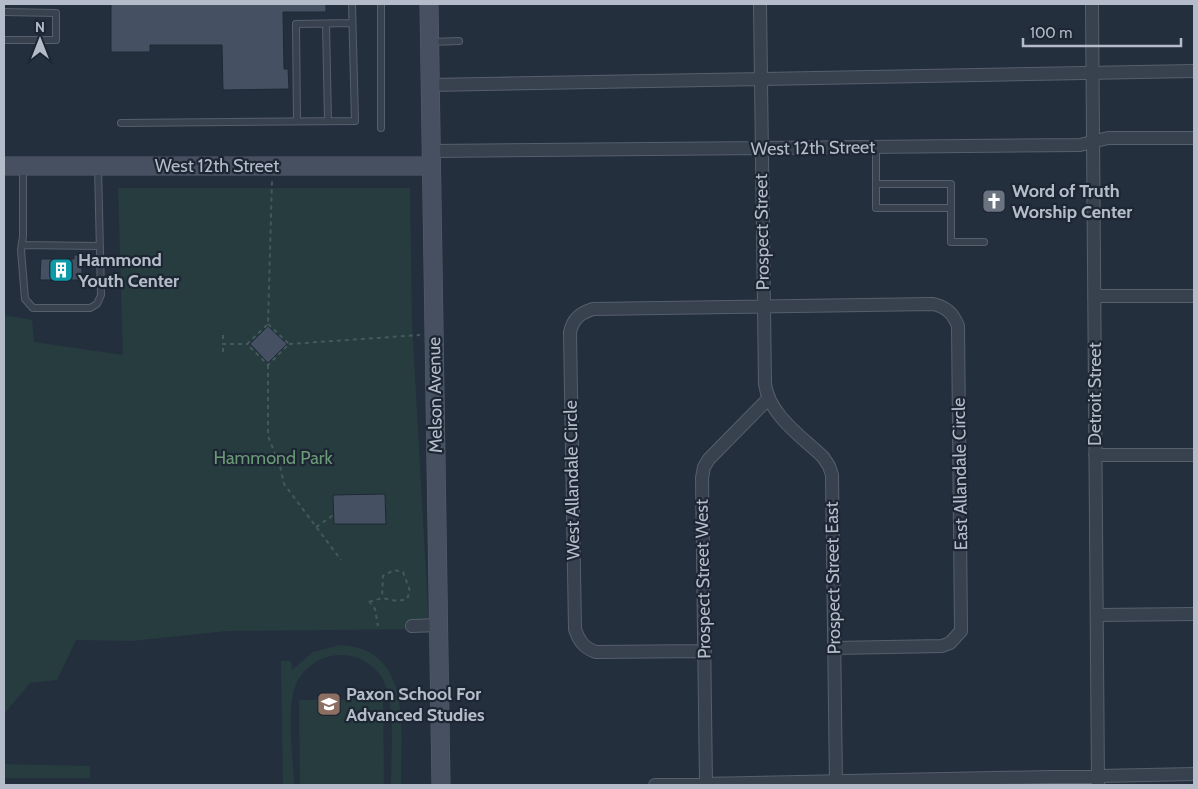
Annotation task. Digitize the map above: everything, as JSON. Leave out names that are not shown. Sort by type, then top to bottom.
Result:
[{"type":"street","name":"Melson Avenue","points":[[429,4],[440,785]]},
{"type":"street","name":"Prospect Street","points":[[760,4],[765,384],[768,399]]},
{"type":"street","name":"Detroit Street","points":[[1092,4],[1098,781]]},
{"type":"street","points":[[430,85],[1194,71]]},
{"type":"street","name":"West 12th Street","points":[[4,166],[98,166],[761,149],[1080,145],[1108,138],[1194,138]]},
{"type":"street","points":[[1094,296],[1194,296]]},
{"type":"street","name":"East Allandale Circle","points":[[764,307],[933,304],[949,310],[958,326],[961,631],[950,643],[942,646],[834,648]]},
{"type":"street","name":"West Allandale Circle","points":[[705,651],[596,652],[581,644],[575,629],[570,332],[577,317],[594,309],[764,307]]},
{"type":"street","name":"Prospect Street East","points":[[768,399],[784,420],[830,466],[832,475],[836,784]]},
{"type":"street","name":"Prospect Street West","points":[[706,784],[702,478],[704,467],[768,399]]},
{"type":"street","points":[[1095,455],[1194,455]]},
{"type":"street","points":[[1097,615],[1194,614]]},
{"type":"street","points":[[412,626],[438,625]]},
{"type":"street","points":[[655,785],[1098,781],[1194,774]]},
{"type":"lane","points":[[122,123],[355,121],[352,4]]},
{"type":"lane","points":[[381,4],[381,128]]},
{"type":"lane","points":[[4,12],[56,13],[56,40],[4,40]]},
{"type":"lane","points":[[297,121],[296,24],[351,23]]},
{"type":"lane","points":[[326,24],[328,121]]},
{"type":"lane","points":[[430,42],[459,41]]},
{"type":"lane","points":[[876,148],[876,208],[950,208]]},
{"type":"lane","points":[[23,166],[22,289],[24,299],[33,308],[90,308],[97,304],[101,295],[98,166]]},
{"type":"lane","points":[[876,184],[951,184],[951,242],[984,242]]},
{"type":"lane","points":[[22,245],[99,246]]},
{"type":"path","points":[[223,344],[248,344],[268,324],[272,177]]},
{"type":"path","points":[[268,324],[289,344]]},
{"type":"path","points":[[223,335],[223,352]]},
{"type":"path","points":[[268,365],[289,344],[420,335]]},
{"type":"path","points":[[248,344],[268,365],[268,436],[280,466],[284,484],[341,560]]},
{"type":"path","points":[[316,527],[332,516],[334,517]]},
{"type":"path","points":[[378,626],[375,609],[369,602],[382,598],[398,601],[407,599],[410,591],[403,572],[394,570],[383,576],[382,598]]},
{"type":"green space","name":"Hammond Park","points":[[118,188],[410,188],[412,323],[429,629],[227,631],[132,641],[76,640],[57,680],[30,683],[4,714],[4,315],[32,320],[34,342],[123,355]]},
{"type":"green space","points":[[340,645],[364,650],[381,661],[392,677],[398,697],[401,718],[401,785],[391,785],[392,721],[389,696],[384,681],[368,663],[350,656],[341,655],[324,658],[316,662],[308,667],[297,681],[291,711],[294,785],[283,785],[281,661],[291,661],[292,670],[313,652]]},
{"type":"green space","points":[[383,699],[384,785],[300,785],[299,700]]},
{"type":"green space","points":[[4,764],[90,766],[90,778],[4,778]]},
{"type":"building","points":[[111,4],[326,4],[326,12],[283,12],[284,69],[288,69],[289,89],[223,90],[222,45],[150,45],[150,52],[111,52]]},
{"type":"building","name":"Hammond Youth Center","points":[[74,255],[82,255],[82,280],[40,280],[41,259],[74,259]]},
{"type":"building","points":[[268,326],[287,344],[268,363],[250,344]]},
{"type":"building","points":[[385,494],[386,524],[334,524],[333,495]]},
{"type":"place","name":"Word of Truth Worship Center","points":[[994,201]]},
{"type":"place","name":"Hammond Youth Center","points":[[61,270]]},
{"type":"place","name":"Paxon School For Advanced Studies","points":[[329,704]]}]
